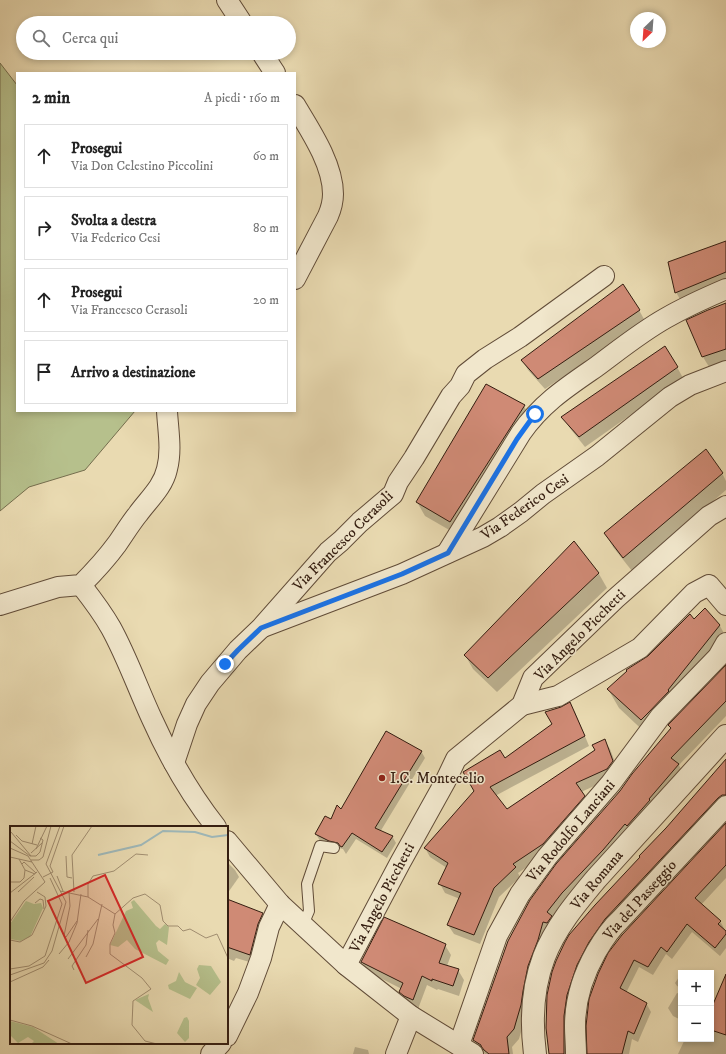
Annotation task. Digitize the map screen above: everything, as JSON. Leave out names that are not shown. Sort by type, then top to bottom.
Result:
[{"type":"street","points":[[227,0],[237,16]]},
{"type":"street","points":[[267,60],[274,72]]},
{"type":"street","points":[[296,107],[325,161],[331,177],[333,194],[332,205],[328,216],[296,277]]},
{"type":"street","name":"Via Francesco Cerasoli","points":[[174,763],[187,724],[196,704],[210,683],[225,664],[261,628],[328,552],[393,494],[398,482],[451,396],[460,386],[466,374],[484,359],[524,334],[604,276]]},
{"type":"street","points":[[448,553],[521,433],[543,406],[649,328],[683,308],[726,289]]},
{"type":"street","name":"Via Federico Cesi","points":[[261,628],[402,574],[477,540],[504,524],[543,494],[603,452],[660,404],[678,392],[726,371]]},
{"type":"street","points":[[0,605],[58,587],[81,585],[96,571],[163,481],[169,460],[167,412]]},
{"type":"street","name":"Via Angelo Picchetti","points":[[346,965],[456,759],[522,705],[533,678],[615,599],[709,516],[726,506]]},
{"type":"street","points":[[81,585],[111,627],[154,723],[174,763],[198,802],[215,826]]},
{"type":"street","points":[[522,705],[558,696],[640,648],[694,593],[709,585],[726,605]]},
{"type":"street","name":"Via Rodolfo Lanciani","points":[[460,1049],[497,936],[520,894],[547,857],[611,783],[660,717],[718,657],[726,643]]},
{"type":"street","name":"Via Romana","points":[[535,1054],[533,1028],[536,988],[544,958],[557,931],[576,903],[596,878],[726,736]]},
{"type":"street","name":"Via del Passeggio","points":[[576,1054],[575,1026],[579,992],[584,977],[601,944],[612,927],[726,806]]},
{"type":"street","points":[[228,842],[280,904],[346,965],[411,1016],[460,1049]]},
{"type":"street","points":[[228,1034],[248,993],[261,958],[269,927],[280,904]]},
{"type":"street","points":[[396,1054],[411,1016]]},
{"type":"street","points":[[211,1054],[220,1044]]},
{"type":"lane","points":[[303,925],[309,911],[307,884],[320,846],[334,848]]},
{"type":"green space","points":[[0,63],[16,84],[16,412],[134,412],[85,470],[29,487],[0,511]]},
{"type":"building","points":[[726,241],[726,272],[675,293],[668,262]]},
{"type":"building","points":[[623,284],[640,310],[538,379],[521,360]]},
{"type":"building","points":[[726,303],[726,349],[702,357],[686,320]]},
{"type":"building","points":[[665,346],[678,367],[579,437],[561,417]]},
{"type":"building","points":[[486,384],[525,405],[450,522],[416,502]]},
{"type":"building","points":[[706,449],[723,473],[623,558],[604,533]]},
{"type":"building","points":[[574,541],[599,573],[488,678],[464,655]]},
{"type":"building","points":[[705,608],[720,625],[668,690],[669,691],[641,720],[607,689],[627,671],[626,670],[648,656],[690,614],[694,619]]},
{"type":"building","points":[[726,665],[726,701],[671,758],[679,764],[649,799],[650,800],[627,826],[625,824],[603,850],[562,893],[547,912],[552,916],[547,923],[543,922],[528,966],[521,1005],[514,1029],[507,1037],[509,1054],[489,1054],[481,1045],[473,1040],[508,941],[530,900],[556,864],[620,791],[632,774],[671,728],[668,725]]},
{"type":"building","points":[[570,702],[585,736],[490,787],[507,809],[595,750],[592,745],[605,739],[613,761],[607,769],[576,783],[585,796],[543,844],[513,864],[516,867],[494,888],[474,935],[447,925],[461,893],[438,884],[448,863],[424,848],[474,791],[463,772],[500,750],[505,758],[552,724],[545,712],[561,707]]},
{"type":"building","name":"I.C. Montecelio","points":[[386,731],[422,751],[375,828],[393,836],[382,852],[352,833],[342,847],[338,843],[329,841],[315,834],[325,816],[331,819],[337,805],[341,809]]},
{"type":"building","points":[[726,759],[726,795],[722,795],[718,798],[605,919],[589,942],[577,965],[567,995],[564,1016],[564,1054],[549,1054],[546,1028],[547,995],[556,961],[569,935]]},
{"type":"building","points":[[726,823],[726,865],[695,898],[721,921],[718,924],[726,931],[726,934],[715,948],[687,924],[667,952],[661,947],[648,967],[634,960],[620,988],[647,1003],[634,1034],[628,1031],[622,1054],[587,1054],[586,1026],[589,999],[598,974],[608,953],[622,935]]},
{"type":"building","points":[[228,899],[263,913],[258,924],[250,955],[228,947]]},
{"type":"building","points":[[384,917],[446,944],[439,963],[459,969],[453,986],[432,979],[432,981],[422,976],[413,1000],[399,992],[403,983],[361,962]]},
{"type":"building","points":[[726,974],[726,1035],[714,1031],[714,1002]]},
{"type":"place","name":"I.C. Montecelio","points":[[382,778]]},
{"type":"route","points":[[225,664],[261,628],[402,574],[448,553],[517,439],[535,414]]}]
